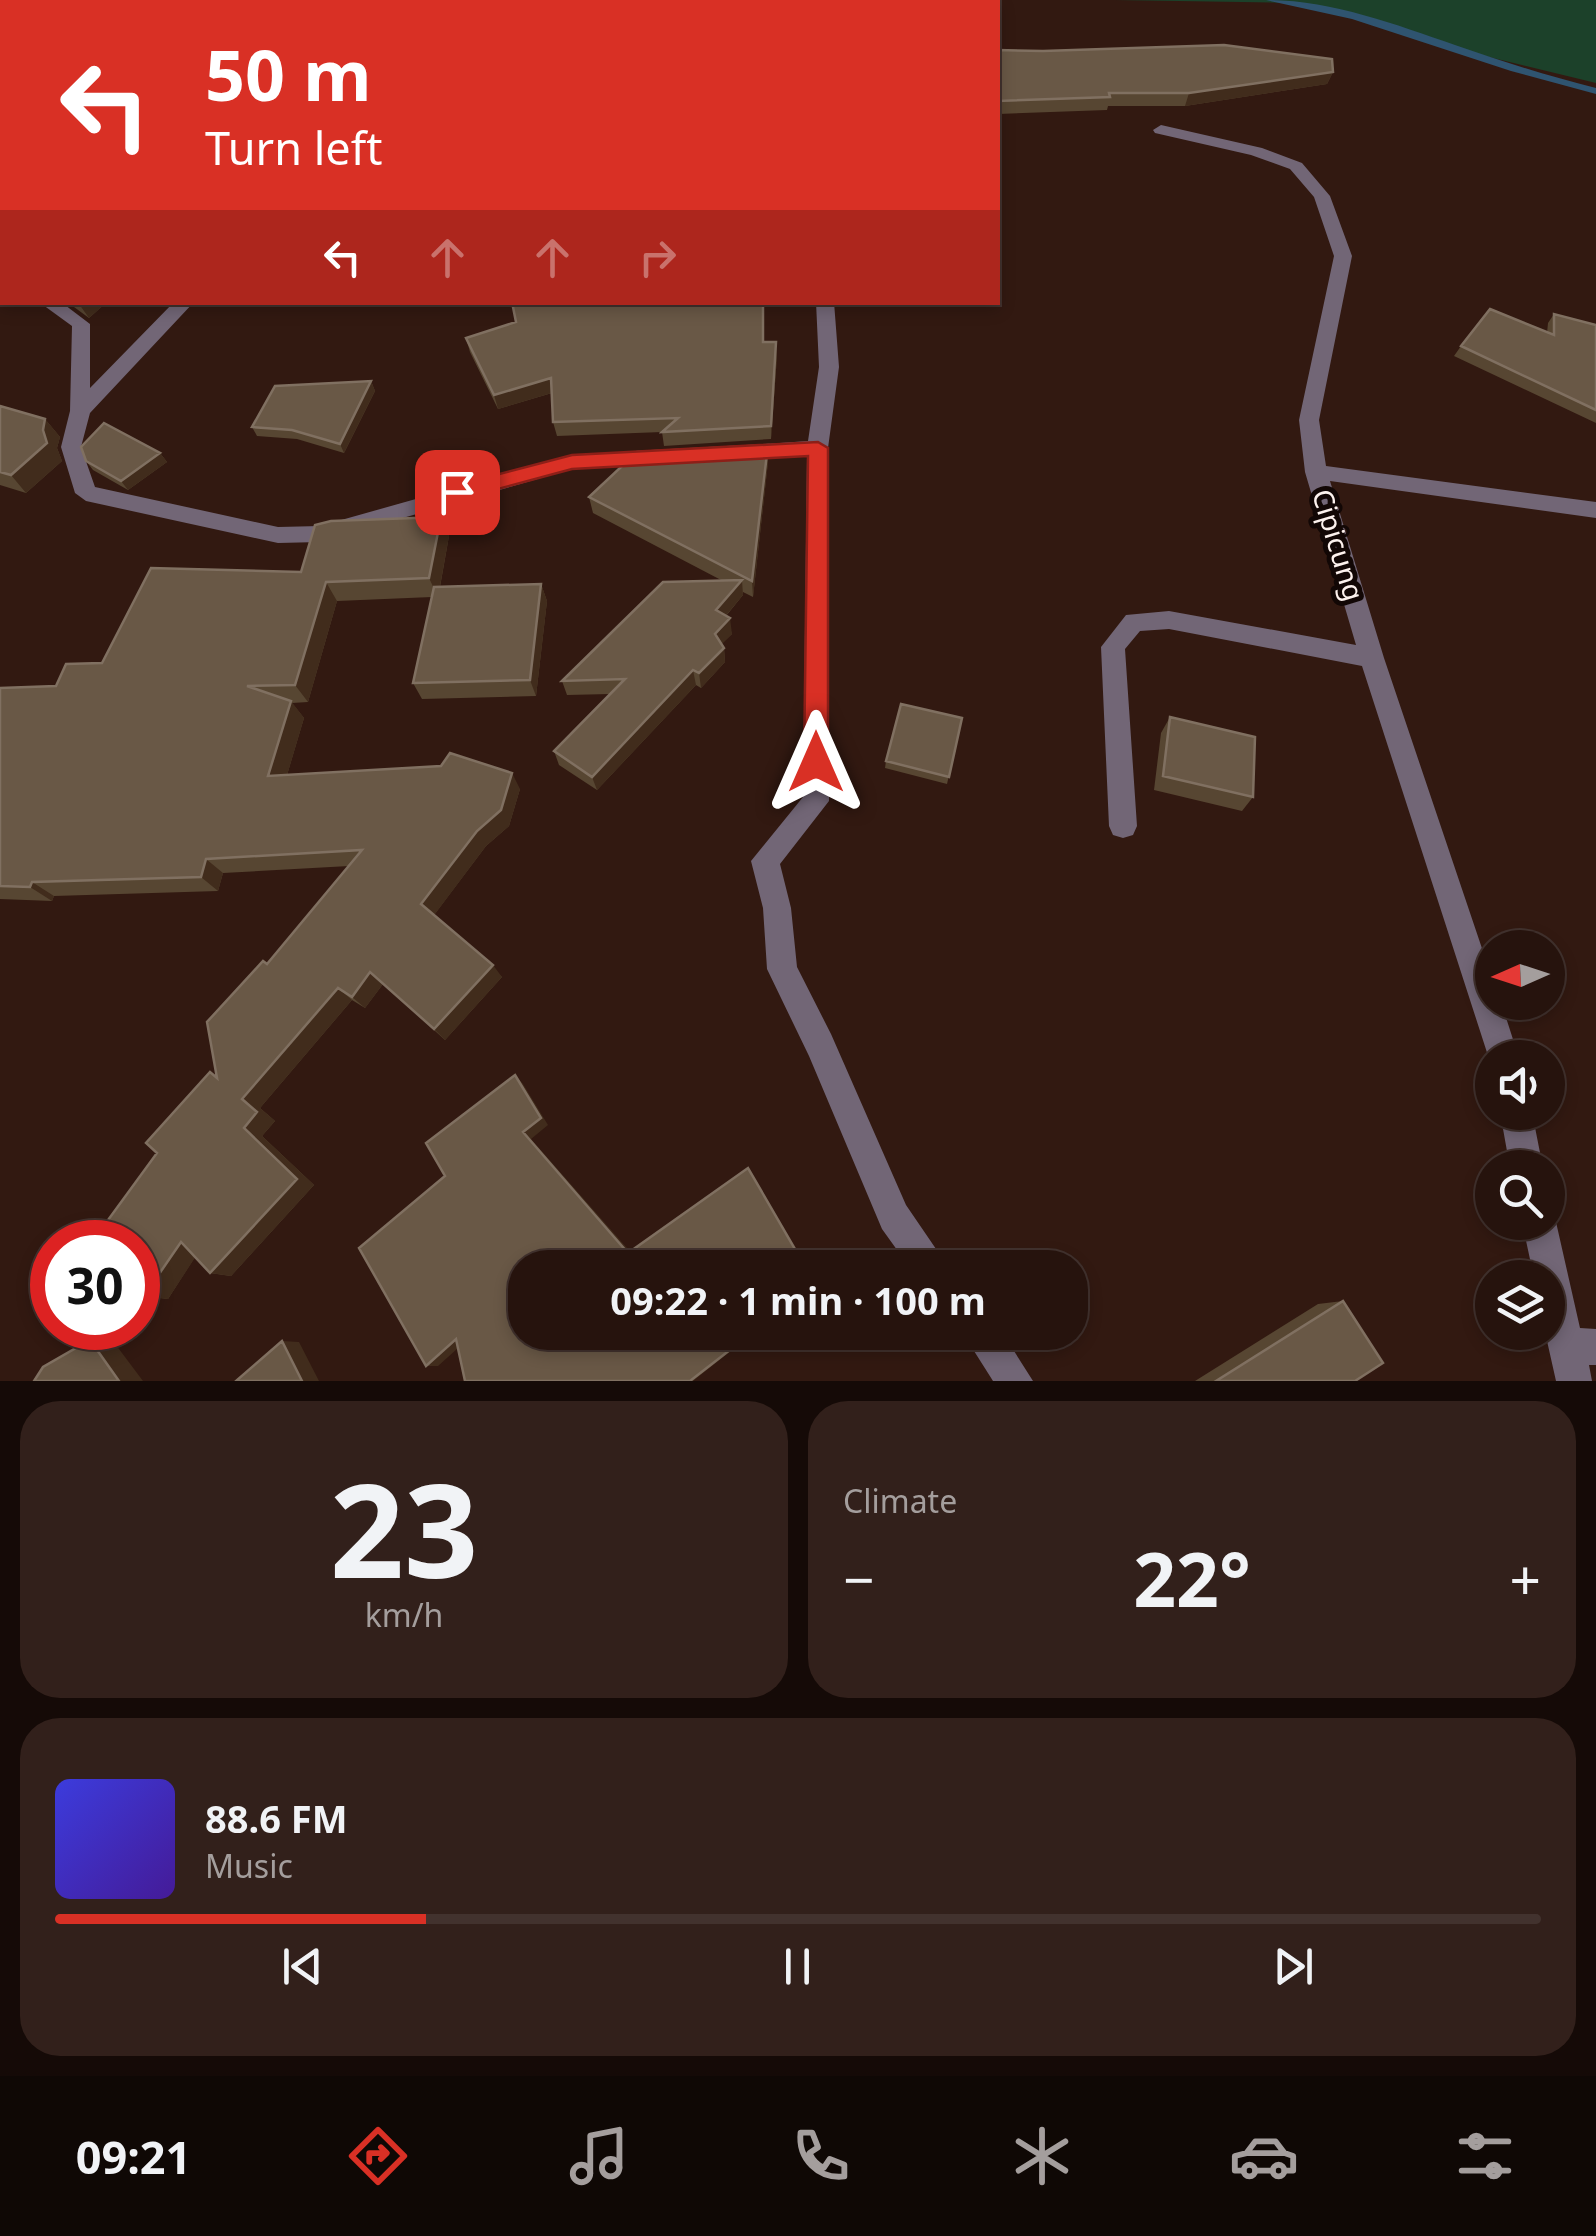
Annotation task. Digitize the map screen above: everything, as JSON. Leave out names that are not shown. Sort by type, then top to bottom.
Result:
[{"type":"street","name":"Cipicung","points":[[1161,130],[1256,150],[1296,166],[1322,196],[1342,256],[1309,420],[1316,472],[1372,658],[1498,1040]]},
{"type":"street","points":[[53,305],[82,324],[80,411],[70,447],[86,493],[278,536],[320,534],[572,462],[686,456]]},
{"type":"street","points":[[80,411],[181,305]]},
{"type":"street","points":[[826,305],[829,367],[818,448],[816,801],[765,862],[777,908],[782,969],[820,1045],[894,1217],[919,1250]]},
{"type":"street","points":[[724,454],[818,448]]},
{"type":"street","points":[[1316,472],[1596,510]]},
{"type":"street","points":[[1124,826],[1113,647],[1134,622],[1169,620],[1372,658]]},
{"type":"street","points":[[1544,1240],[1579,1358]]},
{"type":"street","points":[[993,1350],[1015,1381]]},
{"type":"green space","points":[[1115,0],[1596,0],[1596,83],[1489,57],[1302,3]]},
{"type":"building","points":[[1224,45],[1332,59],[1333,72],[1189,93],[1109,93],[1110,97],[1000,101],[1000,50]]},
{"type":"building","points":[[513,305],[763,305],[763,342],[776,342],[771,426],[662,432],[678,418],[553,422],[551,378],[494,395],[466,338],[516,322]]},
{"type":"building","points":[[1490,309],[1554,335],[1554,314],[1596,325],[1596,410],[1461,346]]},
{"type":"building","points":[[371,381],[340,444],[292,430],[252,427],[275,386]]},
{"type":"building","points":[[0,406],[45,419],[47,443],[11,475],[0,472]]},
{"type":"building","points":[[104,423],[160,453],[121,481],[86,461],[81,447]]},
{"type":"building","points":[[768,445],[752,581],[589,497],[637,452]]},
{"type":"building","points":[[441,517],[429,578],[326,582],[295,685],[247,686],[291,701],[268,776],[441,766],[450,753],[512,773],[501,810],[477,831],[421,904],[493,965],[434,1029],[370,972],[352,997],[338,988],[242,1099],[257,1112],[244,1128],[297,1179],[210,1273],[181,1242],[160,1273],[160,1220],[108,1220],[157,1153],[146,1143],[210,1072],[217,1078],[207,1022],[263,961],[267,964],[362,850],[206,859],[201,877],[0,886],[0,688],[56,686],[66,664],[102,663],[151,568],[301,572],[315,525]]},
{"type":"building","points":[[742,580],[716,610],[730,618],[715,634],[724,648],[699,673],[693,670],[592,777],[554,751],[625,679],[562,681],[663,582]]},
{"type":"building","points":[[541,584],[530,680],[413,683],[434,587]]},
{"type":"building","points":[[901,704],[962,718],[949,777],[886,761]]},
{"type":"building","points":[[1170,717],[1255,737],[1253,797],[1163,776]]},
{"type":"building","points":[[515,1075],[541,1118],[523,1132],[625,1250],[508,1250],[508,1350],[730,1350],[690,1381],[465,1381],[456,1339],[426,1366],[359,1248],[445,1176],[426,1143]]},
{"type":"building","points":[[748,1168],[796,1250],[632,1250]]},
{"type":"building","points":[[1343,1301],[1383,1363],[1355,1381],[1216,1381]]},
{"type":"building","points":[[282,1341],[302,1381],[236,1381]]},
{"type":"building","points":[[73,1350],[97,1350],[119,1381],[34,1381],[43,1367]]},
{"type":"waterway","points":[[1271,0],[1354,16],[1596,91]]},
{"type":"route","points":[[457,492],[572,462],[818,448],[816,762]]}]
